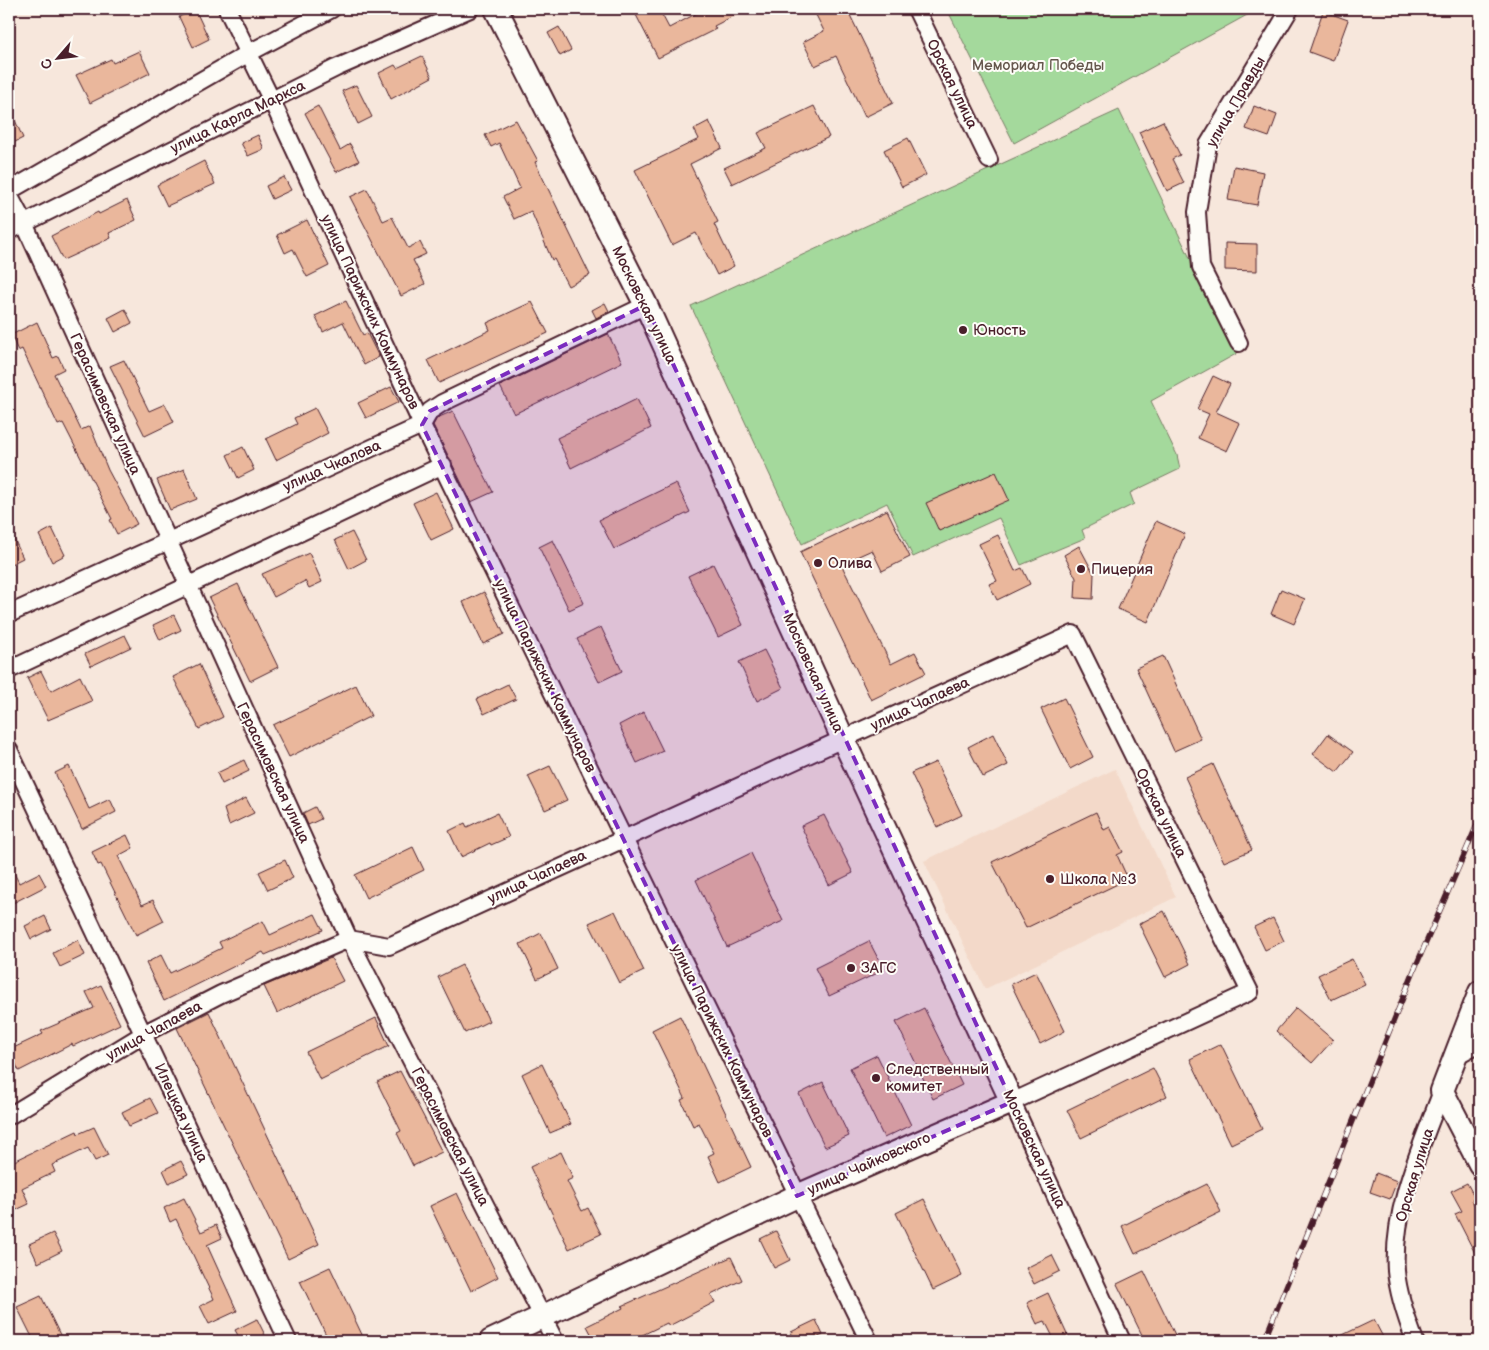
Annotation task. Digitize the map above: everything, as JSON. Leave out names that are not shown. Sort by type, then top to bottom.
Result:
[{"type":"street","name":"улица Парижских Коммунаров","points":[[227,9],[272,100],[422,425],[869,1341]]},
{"type":"street","points":[[9,190],[332,9]]},
{"type":"street","name":"улица Карла Маркса","points":[[9,231],[336,68],[470,9]]},
{"type":"street","name":"Московская улица","points":[[496,9],[646,305],[843,739],[1122,1341]]},
{"type":"street","name":"Орская улица","points":[[916,9],[988,160]]},
{"type":"street","name":"улица Правды","points":[[1239,343],[1201,266],[1197,212],[1208,145],[1290,9]]},
{"type":"street","name":"Герасимовская улица","points":[[9,195],[24,223],[187,587],[349,939],[555,1341]]},
{"type":"street","name":"улица Чкалова","points":[[9,614],[422,425],[430,411],[442,404],[646,305]]},
{"type":"street","points":[[9,670],[443,465]]},
{"type":"street","name":"Орская улица","points":[[1073,634],[1250,992]]},
{"type":"street","name":"улица Чапаева","points":[[9,1116],[144,1033],[221,994],[349,939],[389,946],[1073,634]]},
{"type":"street","name":"Илецкая улица","points":[[9,750],[288,1341]]},
{"type":"street","name":"улица Чайковского","points":[[491,1341],[797,1196],[1012,1102],[1250,992]]},
{"type":"street","points":[[1442,1091],[1480,992]]},
{"type":"street","points":[[1454,1057],[1480,1043]]},
{"type":"street","name":"Орская улица","points":[[1442,1091],[1480,1164]]},
{"type":"street","name":"Орская улица","points":[[1415,1341],[1408,1324],[1396,1272],[1399,1226],[1414,1166],[1442,1091]]},
{"type":"highlighted area","points":[[646,305],[1012,1102],[797,1196],[422,425],[430,411]]},
{"type":"shaded area","name":"Школа №3","points":[[1115,769],[1176,897],[985,989],[924,861]]},
{"type":"green space","name":"Мемориал Победы","points":[[947,9],[1258,9],[1014,143]]},
{"type":"green space","name":"Юность","points":[[1119,110],[1236,354],[1151,401],[1177,455],[1180,469],[1130,493],[1134,504],[1082,530],[1085,538],[1021,565],[999,518],[913,557],[887,503],[802,544],[691,306]]},
{"type":"building","points":[[195,9],[209,39],[193,47],[179,17]]},
{"type":"building","points":[[633,9],[659,9],[669,28],[705,9],[747,9],[714,26],[716,29],[658,58]]},
{"type":"building","points":[[813,9],[847,9],[893,103],[865,117],[836,56],[815,66],[803,42],[824,31]]},
{"type":"building","points":[[1323,11],[1348,20],[1333,61],[1309,52]]},
{"type":"building","points":[[559,27],[571,50],[560,56],[548,33]]},
{"type":"building","points":[[139,51],[150,73],[90,103],[76,75],[111,59],[113,63]]},
{"type":"building","points":[[422,56],[432,77],[391,99],[379,73],[395,65],[397,68]]},
{"type":"building","points":[[356,85],[372,117],[358,124],[342,91]]},
{"type":"building","points":[[318,106],[340,150],[350,144],[359,161],[336,172],[305,113]]},
{"type":"building","points":[[814,106],[829,137],[732,184],[724,168],[766,148],[758,133]]},
{"type":"building","points":[[1254,106],[1277,115],[1269,137],[1246,129]]},
{"type":"building","points":[[9,107],[23,138],[9,145]]},
{"type":"building","points":[[516,120],[538,161],[535,162],[590,275],[568,286],[554,259],[552,260],[531,211],[514,219],[503,197],[520,188],[499,143],[491,147],[485,135]]},
{"type":"building","points":[[709,121],[722,148],[690,164],[718,222],[714,224],[734,266],[717,275],[696,233],[672,245],[635,170],[699,139],[694,129]]},
{"type":"building","points":[[1163,121],[1180,155],[1172,159],[1184,183],[1167,191],[1139,132]]},
{"type":"building","points":[[258,135],[264,149],[248,156],[241,143]]},
{"type":"building","points":[[908,138],[926,175],[902,187],[884,150]]},
{"type":"building","points":[[204,161],[215,184],[167,206],[157,185]]},
{"type":"building","points":[[1234,166],[1263,172],[1257,205],[1228,200]]},
{"type":"building","points":[[284,177],[291,190],[272,199],[266,186]]},
{"type":"building","points":[[367,189],[383,221],[392,217],[408,248],[420,242],[426,254],[413,260],[425,284],[401,296],[350,197]]},
{"type":"building","points":[[127,200],[136,220],[109,233],[111,238],[63,260],[51,236],[98,212],[99,214]]},
{"type":"building","points":[[307,220],[329,266],[307,277],[293,249],[285,253],[277,235]]},
{"type":"building","points":[[1225,243],[1257,244],[1257,271],[1225,270]]},
{"type":"building","points":[[346,301],[363,335],[367,333],[379,357],[364,365],[343,322],[323,332],[315,316]]},
{"type":"building","points":[[532,302],[548,333],[439,383],[428,360],[490,330],[487,323]]},
{"type":"building","points":[[605,303],[609,311],[596,318],[592,310]]},
{"type":"building","points":[[125,309],[132,323],[115,332],[108,318]]},
{"type":"building","points":[[37,322],[53,358],[58,356],[64,369],[54,374],[81,430],[90,426],[108,470],[137,524],[117,534],[110,520],[112,519],[63,423],[58,425],[22,349],[18,351],[11,335]]},
{"type":"building","points":[[608,334],[622,362],[514,414],[500,386]]},
{"type":"building","points":[[124,360],[149,411],[165,404],[174,422],[145,436],[110,366]]},
{"type":"building","points":[[1213,376],[1230,384],[1216,412],[1240,423],[1227,451],[1198,438],[1209,414],[1197,409]]},
{"type":"building","points":[[391,387],[399,402],[366,418],[358,403]]},
{"type":"building","points":[[637,399],[651,428],[571,468],[557,438]]},
{"type":"building","points":[[315,408],[328,433],[276,460],[266,439],[297,424],[294,418]]},
{"type":"building","points":[[453,411],[493,492],[471,502],[433,425],[437,418]]},
{"type":"building","points":[[243,447],[254,470],[238,478],[227,455]]},
{"type":"building","points":[[184,469],[197,499],[170,510],[157,480]]},
{"type":"building","points":[[996,472],[1009,500],[939,531],[926,503]]},
{"type":"building","points":[[676,483],[690,512],[614,549],[599,520]]},
{"type":"building","points":[[436,492],[454,529],[431,540],[413,503]]},
{"type":"building","points":[[887,510],[910,557],[882,571],[872,550],[841,564],[891,664],[915,652],[926,673],[871,700],[800,552]]},
{"type":"building","points":[[1156,521],[1185,534],[1148,622],[1118,609]]},
{"type":"building","points":[[9,528],[23,558],[9,565]]},
{"type":"building","points":[[52,528],[65,555],[52,562],[39,535]]},
{"type":"building","points":[[352,532],[366,560],[349,569],[335,540]]},
{"type":"building","points":[[998,535],[1015,571],[1022,568],[1030,584],[997,600],[989,584],[997,581],[979,544]]},
{"type":"building","points":[[553,540],[584,603],[569,610],[539,547]]},
{"type":"building","points":[[1079,546],[1094,574],[1093,599],[1075,598],[1076,578],[1064,555]]},
{"type":"building","points":[[309,553],[322,582],[309,588],[305,581],[274,597],[262,574]]},
{"type":"building","points":[[713,564],[743,625],[718,637],[688,576]]},
{"type":"building","points":[[238,584],[278,667],[250,681],[209,598]]},
{"type":"building","points":[[1281,589],[1305,599],[1294,624],[1271,614]]},
{"type":"building","points":[[484,592],[504,634],[483,644],[463,602]]},
{"type":"building","points":[[174,615],[181,630],[160,640],[153,625]]},
{"type":"building","points":[[601,627],[622,671],[599,682],[577,639]]},
{"type":"building","points":[[125,635],[131,647],[91,666],[85,654]]},
{"type":"building","points":[[764,650],[783,688],[757,701],[739,662]]},
{"type":"building","points":[[1163,656],[1201,739],[1174,751],[1136,668]]},
{"type":"building","points":[[199,664],[223,717],[199,729],[173,677]]},
{"type":"building","points":[[41,671],[51,691],[80,676],[92,701],[48,720],[27,678]]},
{"type":"building","points":[[508,684],[516,699],[484,714],[477,699]]},
{"type":"building","points":[[356,685],[371,716],[289,757],[273,725]]},
{"type":"building","points":[[1064,698],[1093,757],[1070,769],[1041,709]]},
{"type":"building","points":[[644,712],[663,751],[637,763],[619,725]]},
{"type":"building","points":[[993,734],[1008,765],[983,777],[968,747]]},
{"type":"building","points":[[1328,734],[1353,752],[1337,772],[1313,754]]},
{"type":"building","points":[[244,760],[249,771],[222,784],[217,773]]},
{"type":"building","points":[[936,762],[962,815],[937,827],[911,773]]},
{"type":"building","points":[[1213,764],[1252,850],[1224,862],[1185,777]]},
{"type":"building","points":[[69,766],[89,809],[110,799],[116,812],[82,829],[55,773]]},
{"type":"building","points":[[550,766],[567,800],[545,810],[528,776]]},
{"type":"building","points":[[246,798],[254,813],[229,825],[224,809]]},
{"type":"building","points":[[315,807],[321,819],[308,825],[303,813]]},
{"type":"building","points":[[1096,812],[1104,830],[1110,827],[1123,852],[1117,855],[1128,879],[1026,928],[992,862]]},
{"type":"building","points":[[497,813],[509,837],[491,845],[490,843],[461,857],[449,831],[465,823],[467,827]]},
{"type":"building","points":[[824,815],[853,873],[829,885],[801,826]]},
{"type":"building","points":[[127,835],[133,848],[118,856],[142,905],[153,900],[164,921],[136,935],[101,864],[98,865],[92,852]]},
{"type":"building","points":[[413,847],[424,870],[366,898],[355,875]]},
{"type":"building","points":[[751,853],[783,921],[727,947],[696,880]]},
{"type":"building","points":[[285,860],[293,878],[268,890],[259,872]]},
{"type":"building","points":[[9,863],[19,883],[39,873],[46,886],[9,905]]},
{"type":"building","points":[[615,911],[644,971],[619,983],[589,923]]},
{"type":"building","points":[[1164,911],[1190,964],[1165,977],[1139,924]]},
{"type":"building","points":[[315,914],[323,930],[265,955],[263,952],[164,1001],[146,963],[161,955],[170,973],[222,948],[219,942],[263,921],[270,935]]},
{"type":"building","points":[[45,916],[51,929],[31,939],[25,926]]},
{"type":"building","points":[[1273,918],[1284,941],[1265,950],[1254,927]]},
{"type":"building","points":[[541,933],[558,969],[537,979],[520,944]]},
{"type":"building","points":[[78,940],[85,955],[60,967],[53,953]]},
{"type":"building","points":[[869,941],[884,970],[829,996],[815,968]]},
{"type":"building","points":[[331,958],[343,981],[277,1013],[264,986]]},
{"type":"building","points":[[1352,959],[1365,984],[1331,1000],[1318,975]]},
{"type":"building","points":[[462,965],[489,1021],[465,1033],[438,977]]},
{"type":"building","points":[[1036,972],[1065,1031],[1040,1044],[1011,984]]},
{"type":"building","points":[[101,985],[120,1024],[73,1046],[72,1044],[19,1071],[9,1050],[43,1034],[41,1031],[94,1008],[86,992]]},
{"type":"building","points":[[924,1008],[962,1085],[933,1099],[896,1022]]},
{"type":"building","points":[[1296,1008],[1333,1040],[1312,1063],[1276,1031]]},
{"type":"building","points":[[209,1012],[319,1244],[288,1259],[177,1028]]},
{"type":"building","points":[[680,1016],[751,1167],[720,1182],[708,1156],[714,1153],[699,1123],[693,1126],[681,1100],[685,1098],[652,1030]]},
{"type":"building","points":[[376,1018],[389,1046],[320,1080],[306,1052]]},
{"type":"building","points":[[1221,1044],[1262,1129],[1231,1144],[1190,1059]]},
{"type":"building","points":[[877,1055],[911,1125],[884,1138],[850,1068]]},
{"type":"building","points":[[542,1064],[571,1124],[550,1133],[522,1074]]},
{"type":"building","points":[[1153,1068],[1167,1096],[1081,1138],[1067,1110]]},
{"type":"building","points":[[400,1071],[442,1152],[413,1166],[397,1133],[401,1131],[377,1082]]},
{"type":"building","points":[[823,1082],[849,1136],[825,1147],[799,1094]]},
{"type":"building","points":[[150,1098],[158,1113],[129,1126],[122,1112]]},
{"type":"building","points":[[94,1127],[108,1155],[95,1161],[88,1148],[52,1165],[55,1172],[22,1188],[29,1204],[16,1210],[9,1194],[9,1161],[10,1163],[77,1131],[78,1134]]},
{"type":"building","points":[[561,1152],[573,1178],[567,1181],[582,1211],[588,1208],[601,1234],[569,1249],[530,1167]]},
{"type":"building","points":[[181,1161],[188,1174],[169,1183],[163,1170]]},
{"type":"building","points":[[1376,1173],[1397,1181],[1390,1199],[1370,1192]]},
{"type":"building","points":[[1467,1183],[1475,1198],[1472,1200],[1480,1217],[1480,1263],[1455,1214],[1462,1211],[1451,1191]]},
{"type":"building","points":[[1207,1184],[1221,1212],[1135,1254],[1122,1226]]},
{"type":"building","points":[[457,1193],[498,1277],[471,1291],[430,1206]]},
{"type":"building","points":[[184,1198],[201,1232],[216,1225],[222,1238],[207,1245],[237,1311],[209,1324],[200,1306],[214,1299],[176,1219],[170,1222],[164,1208]]},
{"type":"building","points":[[924,1199],[962,1276],[933,1290],[896,1213]]},
{"type":"building","points":[[776,1231],[790,1260],[774,1268],[760,1239]]},
{"type":"building","points":[[53,1233],[62,1251],[38,1263],[29,1244]]},
{"type":"building","points":[[1052,1255],[1060,1271],[1034,1284],[1026,1268]]},
{"type":"building","points":[[731,1257],[742,1280],[711,1295],[715,1302],[669,1326],[667,1323],[630,1341],[595,1341],[587,1326],[623,1308],[622,1306]]},
{"type":"building","points":[[330,1267],[365,1341],[329,1341],[300,1281]]},
{"type":"building","points":[[1144,1271],[1178,1341],[1145,1341],[1117,1284]]},
{"type":"building","points":[[1048,1293],[1070,1341],[1055,1341],[1045,1321],[1037,1324],[1027,1303]]},
{"type":"building","points":[[41,1296],[63,1341],[34,1341],[17,1307]]},
{"type":"building","points":[[257,1319],[265,1335],[251,1341],[241,1341],[235,1330]]},
{"type":"building","points":[[816,1320],[823,1335],[809,1341],[795,1341],[791,1332]]},
{"type":"building","points":[[1374,1320],[1385,1341],[1330,1341]]},
{"type":"railway","points":[[1264,1341],[1415,968],[1480,818]]},
{"type":"place","name":"Юность","points":[[963,330]]},
{"type":"place","name":"Олива","points":[[818,563]]},
{"type":"place","name":"Пицерия","points":[[1081,569]]},
{"type":"place","name":"Школа №3","points":[[1050,879]]},
{"type":"place","name":"ЗАГС","points":[[851,968]]},
{"type":"place","name":"Следственный комитет","points":[[876,1078]]}]
